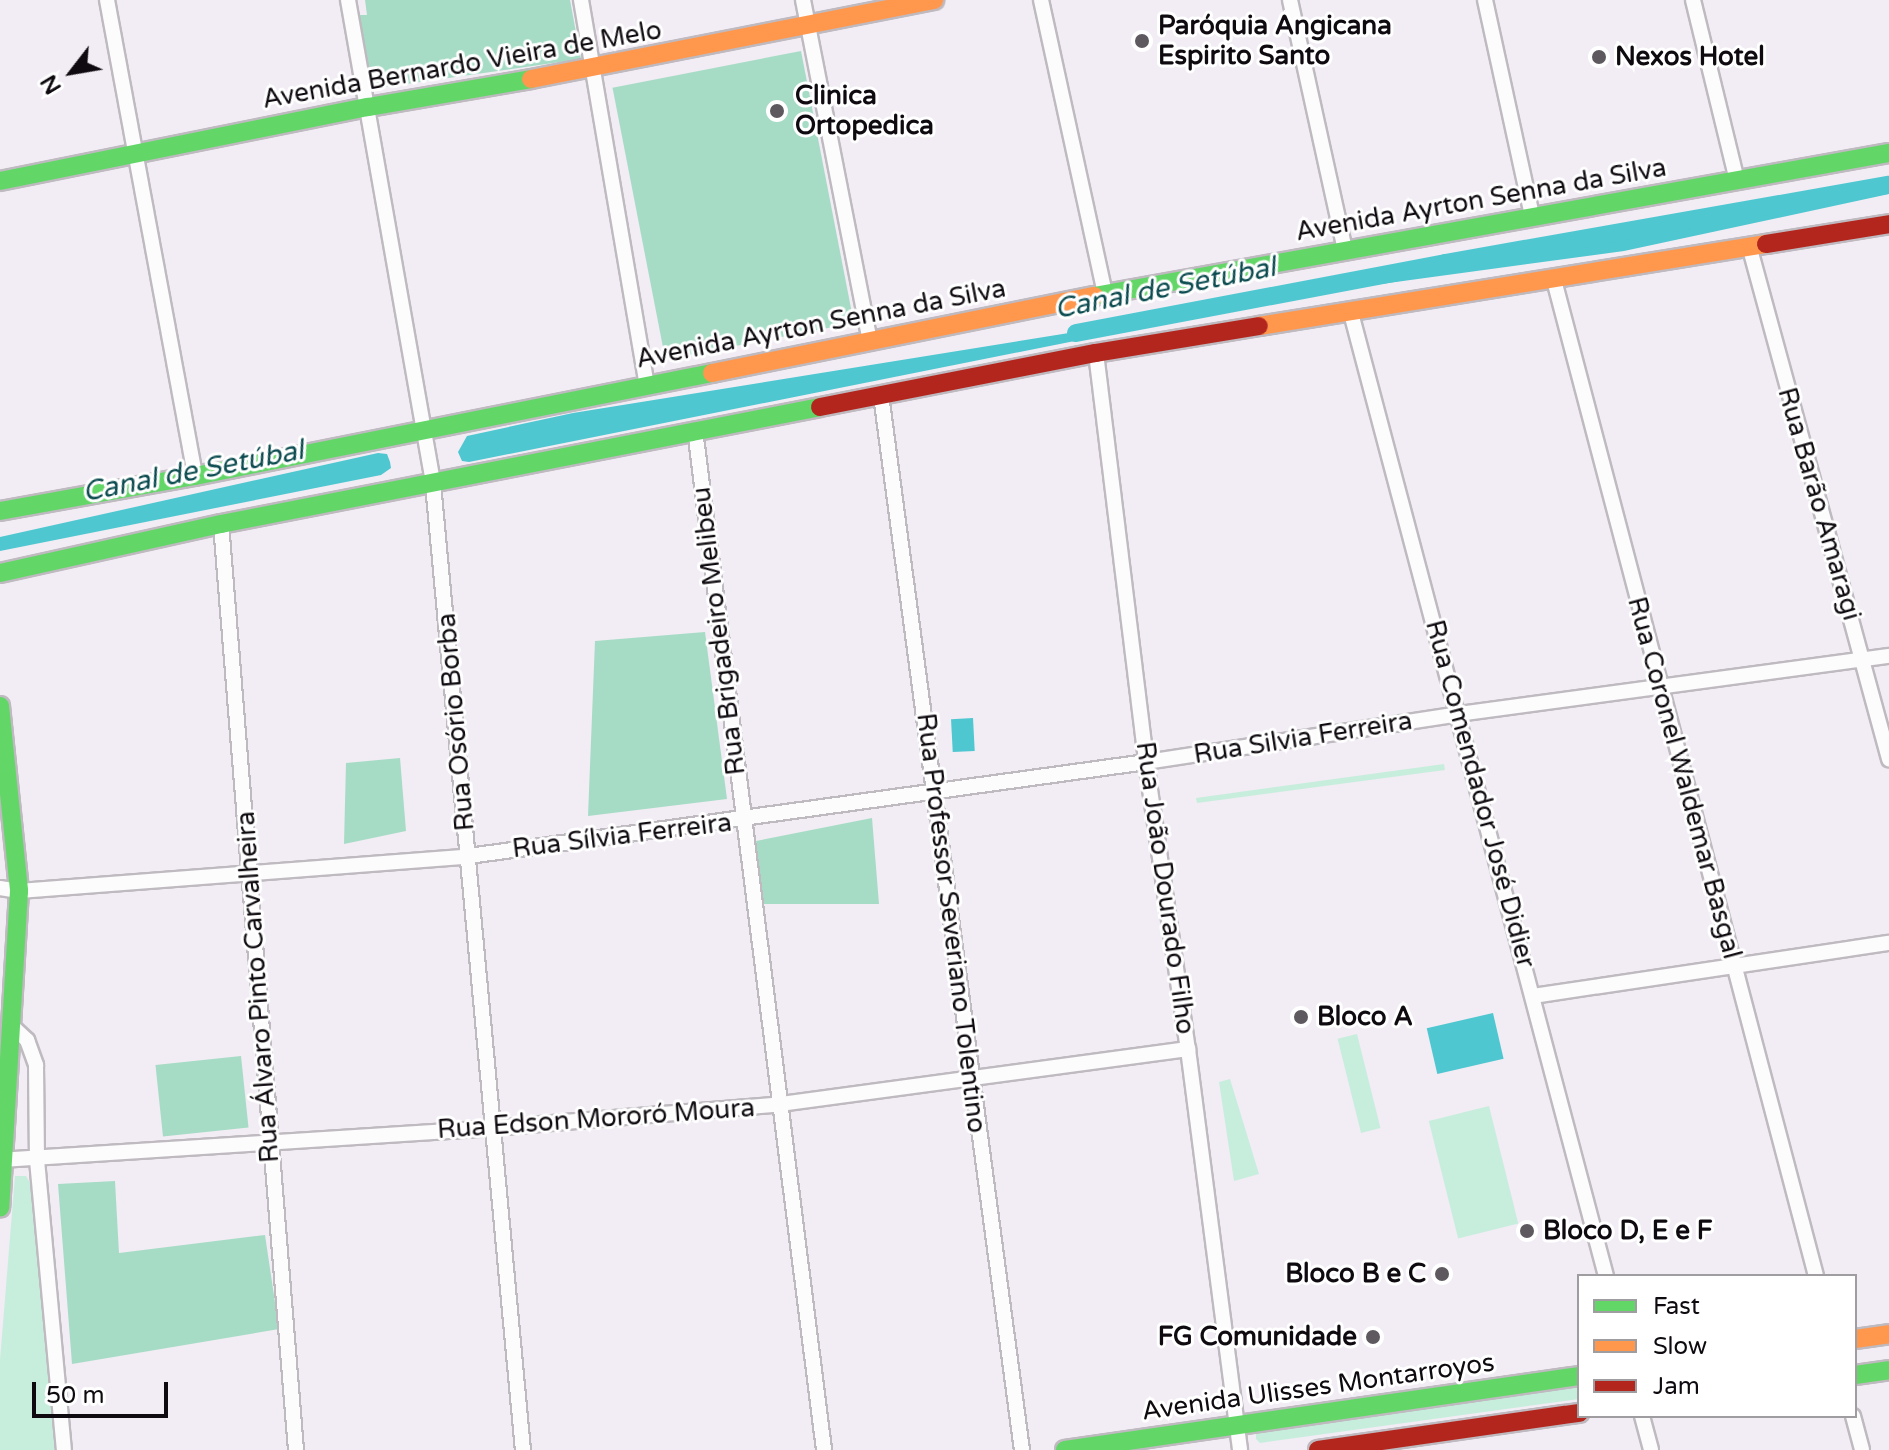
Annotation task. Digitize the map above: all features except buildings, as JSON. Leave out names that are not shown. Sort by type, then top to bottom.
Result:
[{"type":"main road","name":"Avenida Bernardo Vieira de Melo","points":[[0,181],[368,107],[593,68],[934,0]]},
{"type":"main road","name":"Avenida Ayrton Senna da Silva","points":[[0,511],[195,476],[1105,294],[1889,153]]},
{"type":"main road","points":[[0,573],[221,524],[1096,353],[1889,224]]},
{"type":"main road","points":[[0,706],[19,891],[0,1207]]},
{"type":"main road","points":[[1857,1339],[1889,1334]]},
{"type":"main road","points":[[1857,1375],[1889,1370]]},
{"type":"main road","name":"Avenida Ulisses Montarroyos","points":[[1065,1450],[1577,1376]]},
{"type":"main road","points":[[1318,1450],[1439,1442],[1577,1413]]},
{"type":"street","points":[[107,0],[195,476]]},
{"type":"street","name":"Rua Osório Borba","points":[[348,0],[433,484],[523,1450]]},
{"type":"street","points":[[581,0],[647,386]]},
{"type":"street","points":[[803,0],[870,342]]},
{"type":"street","points":[[1041,0],[1105,294]]},
{"type":"street","points":[[1290,0],[1345,250]]},
{"type":"street","points":[[1485,0],[1532,216]]},
{"type":"street","points":[[1693,0],[1737,180]]},
{"type":"street","name":"Rua Barão Amaragi","points":[[1750,249],[1889,759]]},
{"type":"street","name":"Rua Coronel Waldemar Basgal","points":[[1554,280],[1815,1274]]},
{"type":"street","name":"Rua Comendador José Didier","points":[[1351,313],[1605,1274]]},
{"type":"street","name":"Rua João Dourado Filho","points":[[1096,353],[1146,762],[1188,1049],[1240,1450]]},
{"type":"street","name":"Rua Professor Severiano Tolentino","points":[[881,395],[1022,1450]]},
{"type":"street","name":"Rua Brigadeiro Melibeu","points":[[695,430],[824,1450]]},
{"type":"street","name":"Rua Álvaro Pinto Carvalheira","points":[[221,524],[296,1450]]},
{"type":"street","name":"Rua Silvia Ferreira","points":[[1146,762],[1459,714],[1889,656]]},
{"type":"street","name":"Rua Sílvia Ferreira","points":[[0,888],[19,891],[469,856],[1146,762]]},
{"type":"street","points":[[1533,996],[1889,943]]},
{"type":"street","points":[[12,1026],[27,1040],[36,1065],[37,1160],[64,1450]]},
{"type":"street","name":"Rua Edson Mororó Moura","points":[[2,1160],[492,1128],[781,1104],[1188,1049]]},
{"type":"street","points":[[1643,1418],[1651,1450]]},
{"type":"street","points":[[1854,1418],[1862,1450]]},
{"type":"green space","points":[[365,0],[570,0],[581,59],[371,89],[358,15],[367,15]]},
{"type":"green space","points":[[801,51],[854,323],[665,360],[613,88]]},
{"type":"green space","points":[[705,632],[727,799],[588,816],[595,641]]},
{"type":"green space","points":[[400,758],[406,831],[344,844],[346,763]]},
{"type":"green space","points":[[1444,764],[1445,770],[1197,803],[1196,798]]},
{"type":"green space","points":[[872,818],[879,904],[762,904],[756,841]]},
{"type":"green space","points":[[1357,1034],[1380,1128],[1361,1133],[1338,1039]]},
{"type":"green space","points":[[241,1056],[249,1128],[163,1137],[155,1065]]},
{"type":"green space","points":[[1230,1079],[1259,1174],[1234,1181],[1219,1082]]},
{"type":"green space","points":[[1489,1106],[1518,1223],[1458,1238],[1429,1121]]},
{"type":"green space","points":[[15,1176],[26,1176],[32,1186],[55,1450],[0,1450],[0,1360]]},
{"type":"green space","points":[[115,1181],[119,1253],[265,1235],[279,1329],[72,1364],[58,1184]]},
{"type":"green space","points":[[1577,1387],[1577,1399],[1260,1443],[1256,1433]]},
{"type":"water","points":[[1889,185],[1889,194],[1624,251],[1315,293],[469,462],[462,461],[458,452],[467,436],[573,413],[1100,328]]},
{"type":"water","points":[[378,453],[387,454],[391,468],[381,475],[0,551],[0,537]]},
{"type":"water","points":[[973,718],[975,751],[953,752],[951,719]]},
{"type":"water","points":[[1493,1013],[1504,1059],[1437,1074],[1427,1028]]},
{"type":"waterway","name":"Canal de Setúbal","points":[[1076,333],[1445,263],[1889,185]]},
{"type":"traffic: fast","points":[[0,181],[368,107],[531,79]]},
{"type":"traffic: fast","points":[[1094,296],[1889,153]]},
{"type":"traffic: fast","points":[[0,511],[195,476],[712,373]]},
{"type":"traffic: fast","points":[[0,573],[221,524],[820,407]]},
{"type":"traffic: fast","points":[[0,706],[19,891],[0,1207]]},
{"type":"traffic: fast","points":[[1857,1375],[1889,1370]]},
{"type":"traffic: fast","points":[[1065,1450],[1577,1376]]},
{"type":"traffic: slow","points":[[531,79],[934,0]]},
{"type":"traffic: slow","points":[[1259,326],[1766,244]]},
{"type":"traffic: slow","points":[[712,373],[1094,296]]},
{"type":"traffic: slow","points":[[1857,1339],[1889,1334]]},
{"type":"traffic: jam","points":[[1766,244],[1889,224]]},
{"type":"traffic: jam","points":[[820,407],[1096,353],[1259,326]]},
{"type":"traffic: jam","points":[[1318,1450],[1577,1413]]},
{"type":"place","name":"Paróquia Angicana Espirito Santo","points":[[1142,41]]},
{"type":"place","name":"Nexos Hotel","points":[[1599,57]]},
{"type":"place","name":"Clinica Ortopedica","points":[[777,111]]},
{"type":"place","name":"Bloco A","points":[[1301,1017]]},
{"type":"place","name":"Bloco D, E e F","points":[[1527,1231]]},
{"type":"place","name":"Bloco B e C","points":[[1442,1274]]},
{"type":"place","name":"FG Comunidade","points":[[1373,1337]]}]
